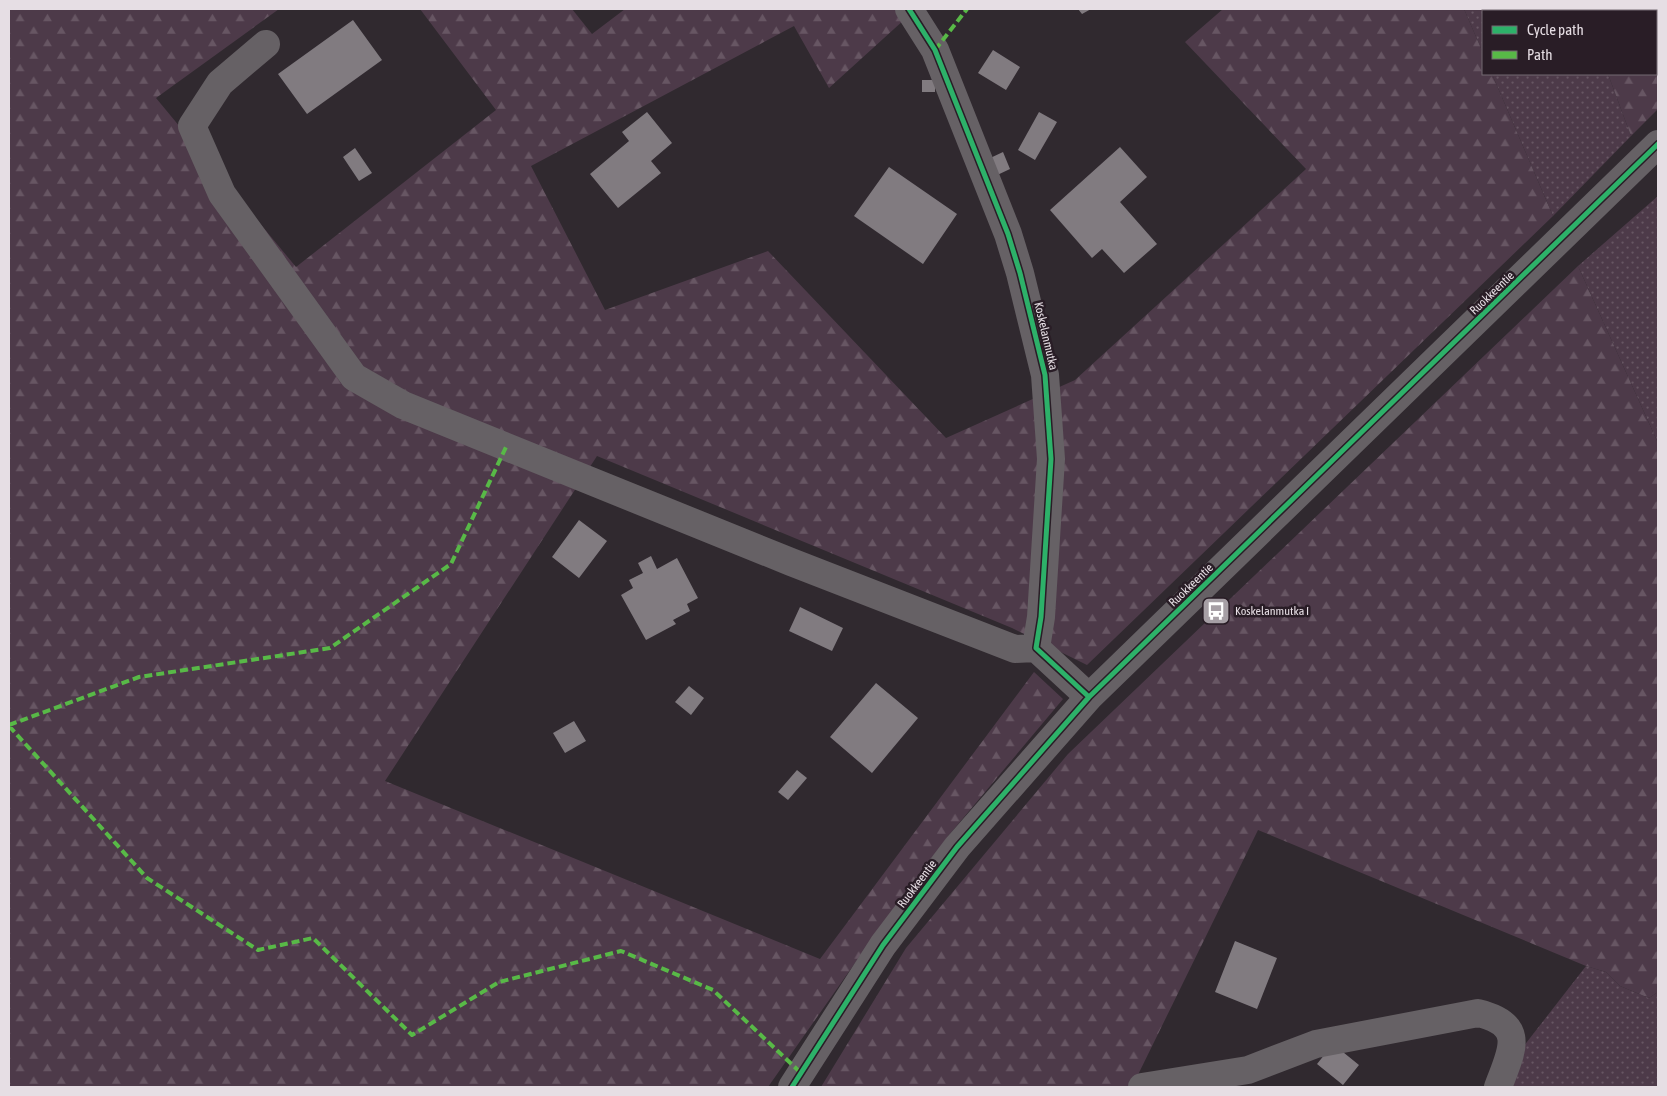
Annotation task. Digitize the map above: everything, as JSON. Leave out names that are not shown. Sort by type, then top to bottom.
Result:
[{"type":"street","name":"Koskelanmutka","points":[[909,9],[935,50],[1008,234],[1020,273],[1045,375],[1051,459],[1041,617],[1036,648]]},
{"type":"street","points":[[266,44],[220,83],[192,126],[222,194],[354,377],[403,405],[791,562],[1015,648],[1036,648],[1089,697]]},
{"type":"street","name":"Ruokkeentie","points":[[803,1082],[884,945],[957,847],[1089,697],[1658,144]]},
{"type":"street","points":[[1142,1087],[1248,1070],[1316,1044],[1478,1013],[1498,1021],[1506,1027],[1511,1036],[1513,1046],[1498,1087]]},
{"type":"green space","points":[[9,9],[279,9],[156,98],[296,267],[496,110],[420,9],[572,9],[592,34],[625,9],[916,9],[829,88],[794,26],[531,166],[605,310],[768,251],[946,438],[1075,380],[1306,169],[1185,42],[1223,9],[1464,9],[1482,51],[1482,75],[1492,75],[1553,216],[1087,665],[1012,628],[597,456],[385,781],[820,959],[1034,672],[1063,699],[949,835],[881,926],[768,1087],[9,1087]]},
{"type":"green space","points":[[1464,9],[1584,10],[1482,10],[1482,51]]},
{"type":"green space","points":[[1658,9],[1658,109],[1631,136],[1608,75],[1657,75],[1657,10],[1584,10]]},
{"type":"green space","points":[[1492,75],[1608,75],[1631,136],[1553,216]]},
{"type":"green space","points":[[1658,196],[1658,443],[1578,266]]},
{"type":"green space","points":[[1578,266],[1658,443],[1658,992],[1649,998],[1620,986],[1606,972],[1586,966],[1258,830],[1132,1087],[821,1087],[906,948],[1068,754]]},
{"type":"green space","points":[[1586,966],[1606,972],[1620,986],[1649,998],[1658,992],[1658,1087],[1492,1087]]},
{"type":"building","points":[[1078,9],[1091,9],[1082,14]]},
{"type":"building","points":[[353,20],[382,60],[307,114],[278,74]]},
{"type":"building","points":[[993,50],[1020,67],[1006,90],[978,73]]},
{"type":"building","points":[[922,80],[935,80],[935,92],[922,92]]},
{"type":"building","points":[[647,112],[672,143],[651,161],[661,173],[618,208],[590,174],[629,141],[622,132]]},
{"type":"building","points":[[1039,112],[1057,122],[1035,160],[1018,150]]},
{"type":"building","points":[[1120,147],[1147,177],[1120,202],[1157,244],[1124,273],[1102,249],[1092,258],[1050,210]]},
{"type":"building","points":[[355,148],[372,173],[359,181],[343,157]]},
{"type":"building","points":[[1003,152],[1010,169],[993,177],[986,160]]},
{"type":"building","points":[[889,167],[957,214],[923,264],[854,216]]},
{"type":"building","points":[[579,520],[607,541],[579,578],[552,557]]},
{"type":"building","points":[[651,556],[657,569],[677,558],[698,598],[687,604],[690,611],[673,620],[676,624],[646,640],[621,595],[633,588],[629,580],[643,573],[638,563]]},
{"type":"building","points":[[800,607],[843,628],[832,651],[789,631]]},
{"type":"building","points":[[876,683],[918,718],[872,773],[830,737]]},
{"type":"building","points":[[689,686],[704,698],[691,715],[675,702]]},
{"type":"building","points":[[574,721],[586,741],[565,753],[553,733]]},
{"type":"building","points":[[797,770],[807,778],[788,800],[778,792]]},
{"type":"building","points":[[1235,941],[1277,958],[1257,1009],[1215,992]]},
{"type":"building","points":[[1333,1044],[1359,1065],[1343,1085],[1317,1064]]},
{"type":"marked path","points":[[935,50],[967,9]]},
{"type":"marked path","points":[[9,725],[139,677],[330,648],[451,564],[506,447]]},
{"type":"marked path","points":[[9,726],[147,878],[258,950],[313,938],[412,1035],[499,982],[621,951],[713,990],[801,1073]]},
{"type":"cycle path","points":[[909,9],[935,50],[1008,234],[1020,273],[1045,375],[1051,459],[1041,617],[1036,648],[1089,697]]},
{"type":"cycle path","points":[[792,1087],[883,945],[957,847],[1089,697],[1658,144]]},
{"type":"place","name":"Koskelanmutka I","points":[[1216,611]]}]
